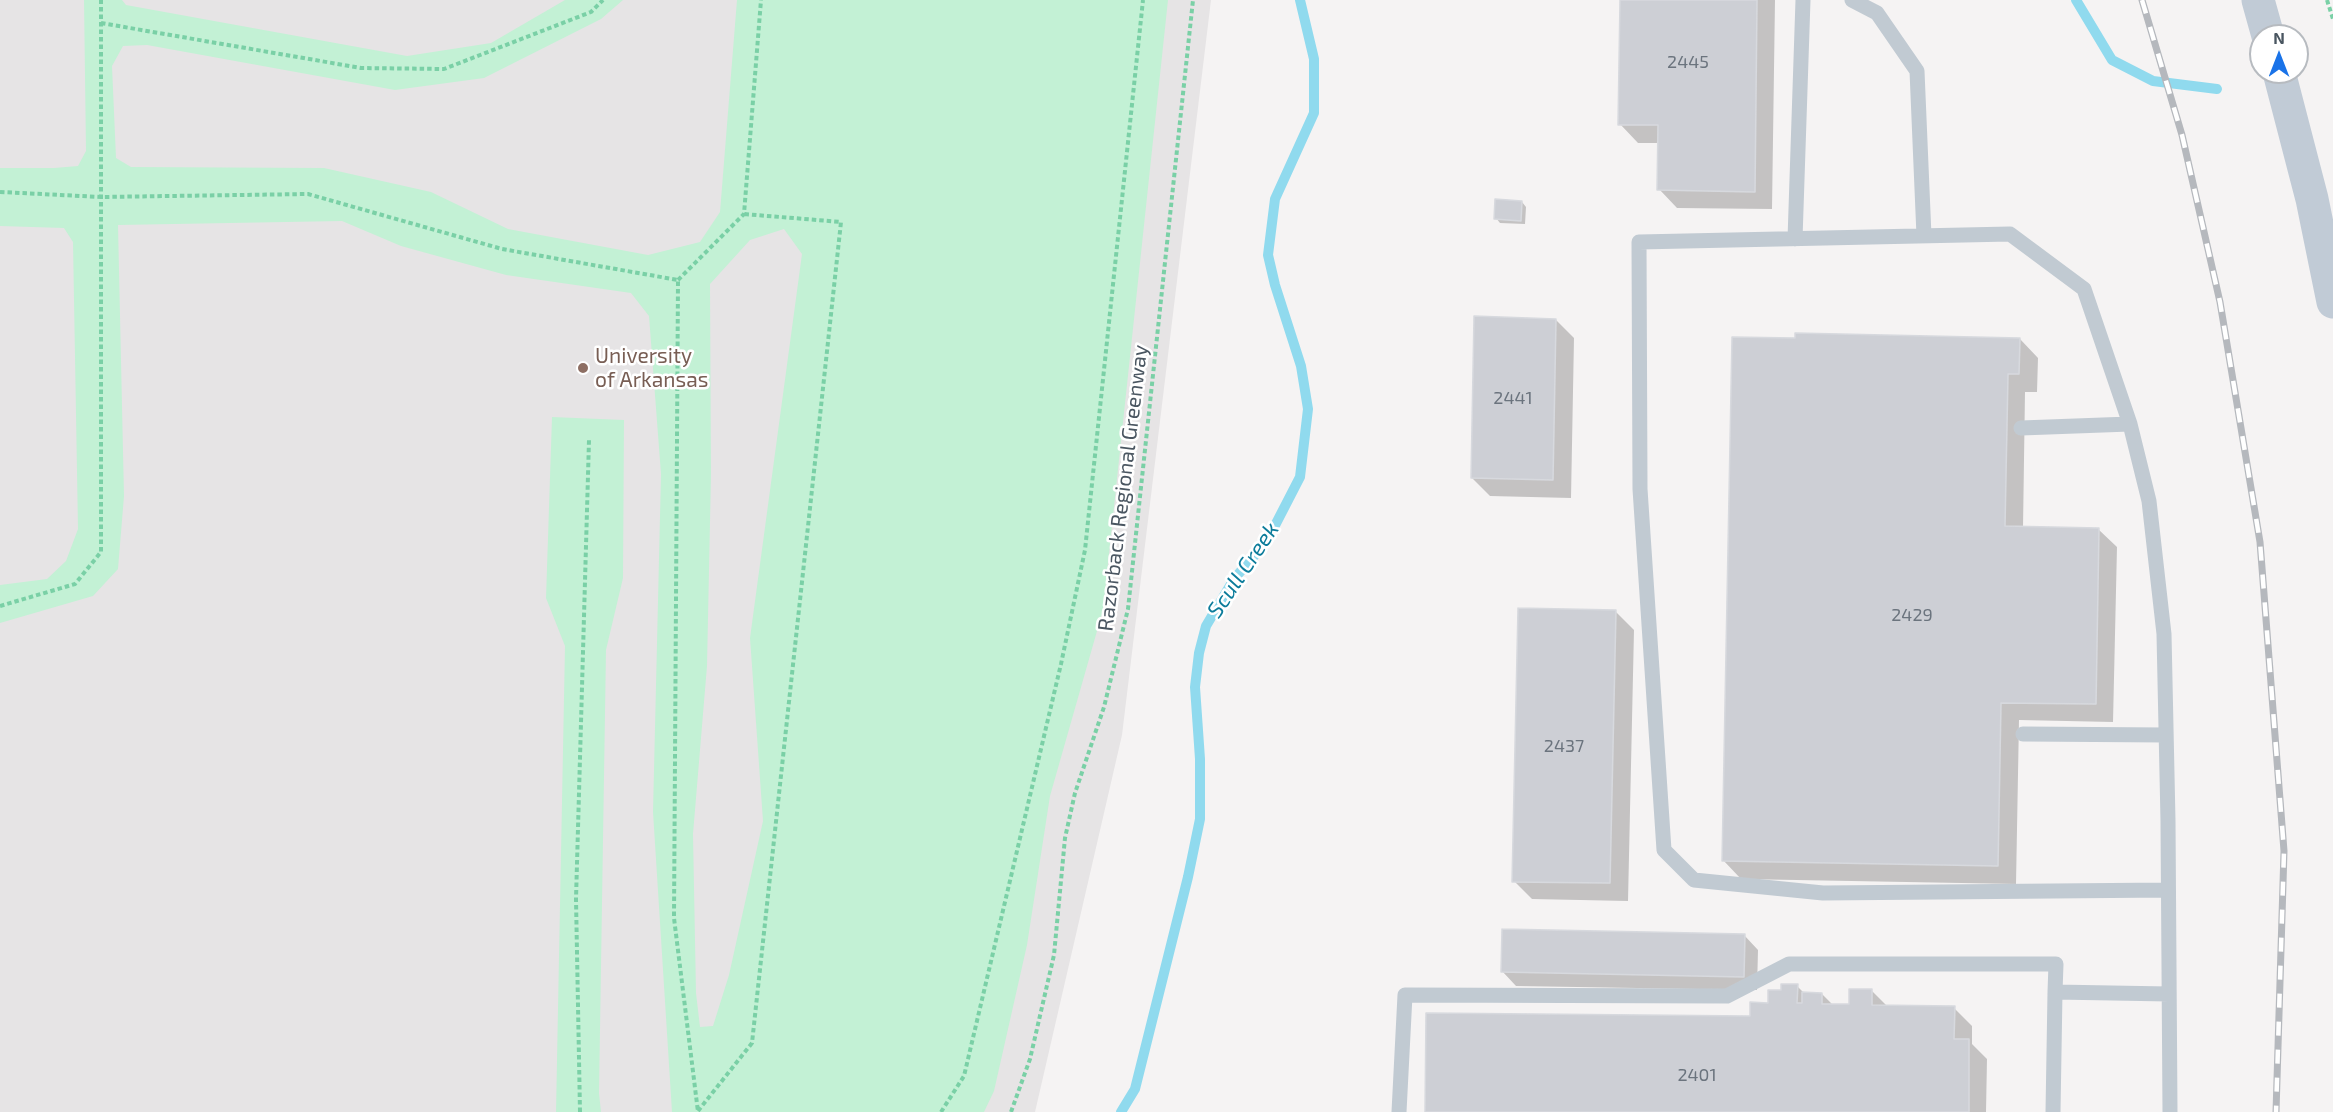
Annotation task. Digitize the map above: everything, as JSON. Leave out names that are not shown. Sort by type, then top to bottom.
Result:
[{"type":"main road","points":[[2258,0],[2265,24]]},
{"type":"main road","points":[[2282,84],[2312,199],[2333,302]]},
{"type":"lane","points":[[1795,239],[1803,0]]},
{"type":"lane","points":[[1852,0],[1877,13],[1917,71],[1924,236]]},
{"type":"lane","points":[[2168,890],[1823,893],[1695,880],[1664,850],[1640,489],[1639,242],[2010,234],[2084,289],[2130,424],[2149,501],[2164,634],[2168,890],[2170,1112]]},
{"type":"lane","points":[[2021,428],[2130,424]]},
{"type":"lane","points":[[2023,734],[2166,735]]},
{"type":"lane","points":[[1399,1112],[1405,995],[1727,996],[1789,964],[2056,964],[2052,1112]]},
{"type":"lane","points":[[2055,992],[2169,994]]},
{"type":"path","points":[[0,606],[75,584],[101,552],[101,0]]},
{"type":"path","points":[[101,23],[362,68],[444,69],[591,12],[603,0]]},
{"type":"path","points":[[698,1111],[674,918],[678,280],[744,214],[761,0]]},
{"type":"path","points":[[941,1112],[964,1077],[1061,664],[1085,550],[1143,0]]},
{"type":"path","name":"Razorback Regional Greenway","points":[[1011,1112],[1030,1059],[1054,955],[1065,838],[1075,793],[1104,707],[1128,609],[1193,0]]},
{"type":"path","points":[[2328,0],[2333,19]]},
{"type":"path","points":[[0,192],[101,197],[308,194],[502,249],[678,280]]},
{"type":"path","points":[[698,1111],[752,1043],[841,222],[744,214]]},
{"type":"path","points":[[580,1112],[576,899],[589,440]]},
{"type":"shaded area","name":"University of Arkansas","points":[[0,0],[1211,0],[1122,735],[1035,1112],[0,1112]]},
{"type":"green space","points":[[84,0],[122,0],[126,5],[407,56],[491,43],[565,0],[623,0],[601,19],[484,78],[395,90],[147,45],[123,46],[112,66],[116,158],[131,167],[324,168],[431,192],[508,229],[648,255],[700,242],[720,212],[737,0],[1168,0],[1103,610],[1050,796],[1027,945],[994,1091],[984,1112],[672,1112],[653,812],[661,474],[649,316],[631,293],[506,275],[401,246],[342,221],[118,225],[124,496],[118,569],[93,596],[0,623],[0,585],[47,579],[66,561],[78,529],[73,242],[64,228],[0,226],[0,168],[78,166],[86,151]],"holes":[[[784,229],[802,254],[750,638],[763,821],[729,975],[713,1026],[700,1027],[696,993],[693,834],[707,666],[711,474],[710,284],[750,240]]]},
{"type":"green space","points":[[552,417],[624,420],[623,578],[606,650],[599,1093],[601,1112],[556,1112],[565,646],[546,598]]},
{"type":"building","points":[[1620,0],[1757,0],[1755,192],[1657,190],[1658,125],[1618,125]]},
{"type":"building","points":[[1495,199],[1522,201],[1521,221],[1494,219]]},
{"type":"building","points":[[1474,316],[1556,319],[1553,480],[1471,478]]},
{"type":"building","points":[[1795,333],[2020,338],[2019,374],[2008,374],[2005,526],[2099,528],[2096,704],[2001,703],[1998,866],[1722,861],[1732,337],[1795,338]]},
{"type":"building","points":[[1518,608],[1616,610],[1610,883],[1512,882]]},
{"type":"building","points":[[1502,929],[1745,934],[1744,977],[1501,972]]},
{"type":"building","points":[[1781,984],[1798,984],[1797,1003],[1802,1003],[1802,992],[1822,993],[1822,1004],[1849,1004],[1849,989],[1872,989],[1872,1005],[1955,1006],[1954,1039],[1969,1039],[1969,1112],[1425,1112],[1426,1013],[1750,1016],[1750,1002],[1768,1003],[1768,990],[1781,990]]},
{"type":"waterway","name":"Scull Creek","points":[[1121,1112],[1135,1089],[1188,877],[1200,819],[1200,759],[1195,687],[1199,653],[1206,626],[1234,579],[1267,541],[1300,477],[1308,409],[1301,366],[1275,285],[1268,255],[1275,199],[1314,113],[1314,59],[1300,0]]},
{"type":"waterway","points":[[2076,0],[2112,60],[2153,81],[2217,89]]},
{"type":"railway","points":[[2142,0],[2182,135],[2220,302],[2260,542],[2284,851],[2276,1112]]},
{"type":"place","name":"University of Arkansas","points":[[583,368]]}]
